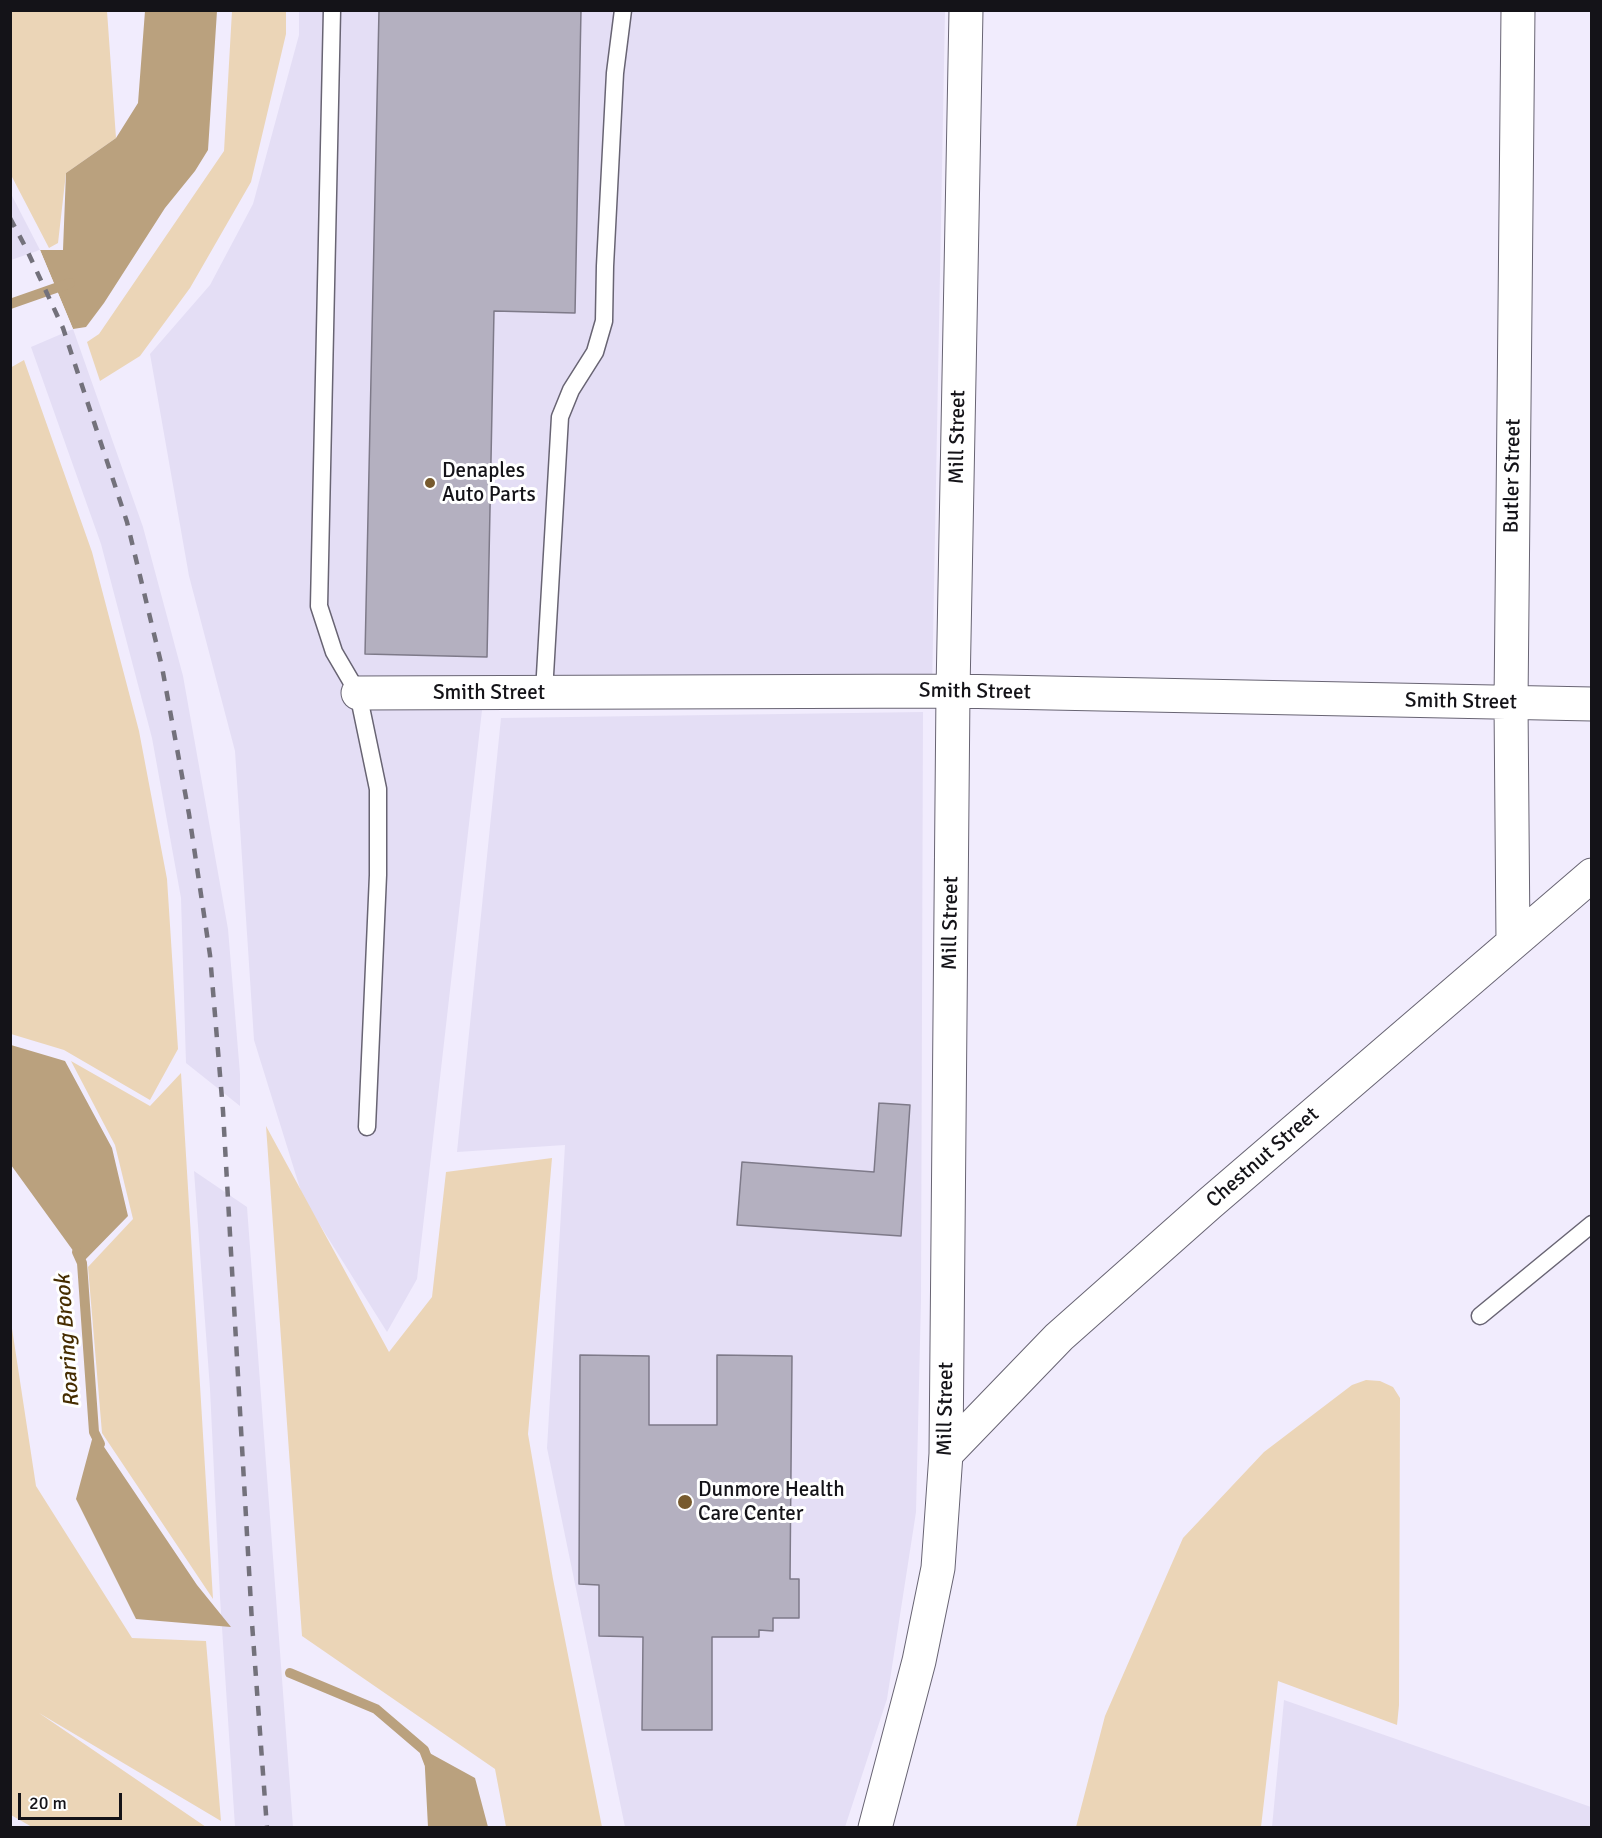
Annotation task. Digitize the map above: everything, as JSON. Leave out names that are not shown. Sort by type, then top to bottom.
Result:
[{"type":"street","name":"Mill Street","points":[[875,1827],[920,1661],[938,1568],[946,1454],[953,691],[966,10]]},
{"type":"street","name":"Butler Street","points":[[1514,941],[1511,703],[1518,10]]},
{"type":"street","name":"Smith Street","points":[[358,693],[953,691],[1592,704]]},
{"type":"street","name":"Chestnut Street","points":[[946,1454],[1059,1338],[1218,1196],[1592,875]]},
{"type":"lane","points":[[332,10],[319,606],[334,652],[358,693],[378,789],[378,876],[367,1127]]},
{"type":"lane","points":[[544,692],[560,417],[571,390],[595,352],[604,321],[615,73],[622,10]]},
{"type":"lane","points":[[1480,1316],[1592,1224]]},
{"type":"shaded area","points":[[10,11],[107,11],[116,138],[66,173],[58,243],[49,248],[11,175]]},
{"type":"shaded area","points":[[145,11],[217,11],[208,150],[195,171],[165,208],[86,327],[73,329],[40,250],[63,250],[66,173],[116,138],[138,103]]},
{"type":"shaded area","points":[[232,11],[286,11],[286,34],[251,182],[190,288],[140,356],[100,381],[87,342],[99,334],[224,151]]},
{"type":"shaded area","points":[[299,11],[945,11],[932,691],[485,684],[417,1279],[387,1332],[303,1198],[254,1040],[235,751],[189,576],[150,354],[210,285],[253,204],[299,35]]},
{"type":"shaded area","points":[[10,192],[40,250],[11,260],[10,260]]},
{"type":"shaded area","points":[[73,329],[143,527],[183,676],[228,929],[240,1074],[240,1106],[186,1063],[181,898],[152,738],[101,544],[31,347]]},
{"type":"shaded area","points":[[24,360],[92,552],[139,731],[167,879],[178,1049],[150,1100],[64,1050],[11,1034],[10,368]]},
{"type":"shaded area","points":[[923,712],[921,1300],[916,1512],[887,1699],[845,1827],[625,1827],[547,1448],[565,1145],[457,1152],[501,718]]},
{"type":"shaded area","points":[[11,1045],[65,1061],[112,1148],[128,1216],[82,1263],[11,1165]]},
{"type":"shaded area","points":[[71,1061],[150,1106],[181,1073],[213,1599],[102,1433],[88,1267],[133,1219],[115,1145]]},
{"type":"shaded area","points":[[266,1126],[389,1352],[432,1297],[446,1172],[552,1158],[528,1434],[553,1579],[602,1827],[506,1827],[495,1769],[302,1636]]},
{"type":"shaded area","points":[[194,1171],[247,1207],[293,1827],[235,1827],[220,1597],[210,1389]]},
{"type":"shaded area","points":[[11,1322],[36,1486],[132,1638],[206,1641],[221,1821],[39,1713],[206,1827],[32,1827],[11,1815]]},
{"type":"shaded area","points":[[1366,1380],[1380,1381],[1393,1387],[1400,1398],[1399,1705],[1397,1725],[1278,1681],[1261,1827],[1076,1827],[1105,1716],[1183,1538],[1264,1452],[1352,1385]]},
{"type":"shaded area","points":[[94,1432],[197,1585],[231,1627],[136,1619],[76,1499]]},
{"type":"shaded area","points":[[1284,1700],[1591,1807],[1591,1827],[1272,1827]]},
{"type":"shaded area","points":[[424,1750],[475,1778],[488,1827],[428,1827]]},
{"type":"pier","points":[[40,250],[73,329],[70,330],[37,251]]},
{"type":"building","name":"Denaples Auto Parts","points":[[379,10],[581,10],[575,313],[494,311],[487,657],[365,654]]},
{"type":"building","points":[[879,1103],[910,1105],[901,1236],[737,1225],[742,1162],[874,1172]]},
{"type":"building","name":"Dunmore Health Care Center","points":[[580,1355],[649,1356],[649,1425],[717,1425],[717,1355],[792,1356],[790,1579],[799,1579],[799,1618],[773,1618],[773,1631],[759,1630],[759,1637],[712,1637],[712,1730],[642,1730],[643,1637],[599,1636],[599,1585],[579,1584]]},
{"type":"waterway","name":"Roaring Brook","points":[[10,304],[70,283]]},
{"type":"waterway","name":"Roaring Brook","points":[[77,1252],[82,1263],[94,1432],[100,1444]]},
{"type":"waterway","name":"Roaring Brook","points":[[290,1673],[376,1709],[424,1750],[429,1763]]},
{"type":"railway","points":[[10,218],[63,328],[127,522],[162,667],[189,814],[210,955],[223,1111],[252,1623],[267,1828]]},
{"type":"place","name":"Denaples Auto Parts","points":[[430,483]]},
{"type":"place","name":"Dunmore Health Care Center","points":[[685,1502]]}]
